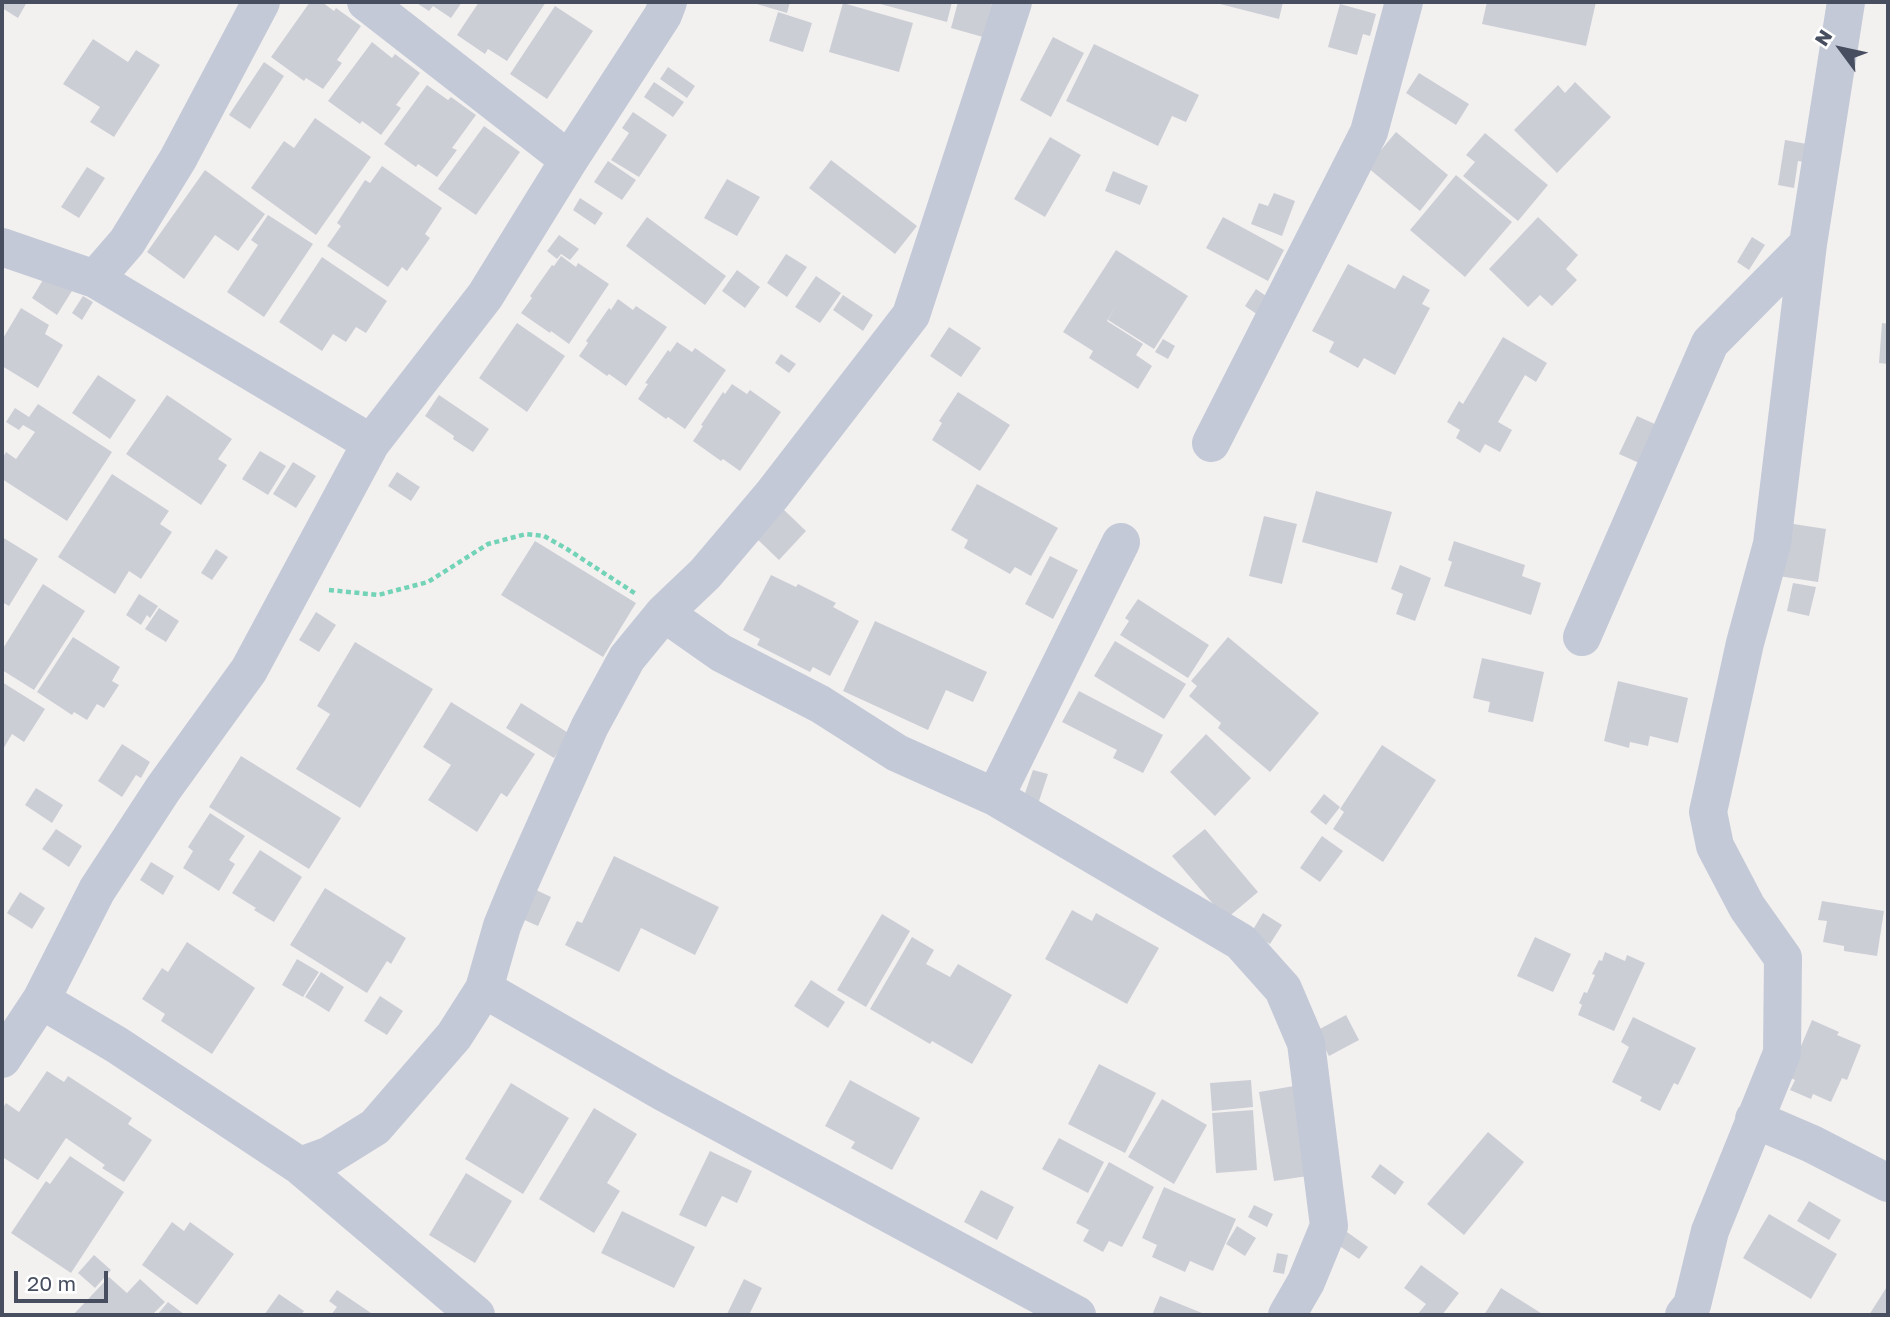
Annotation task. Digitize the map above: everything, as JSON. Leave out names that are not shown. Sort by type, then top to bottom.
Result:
[{"type":"street","points":[[95,279],[127,242],[178,159],[261,2]]},
{"type":"street","points":[[366,2],[569,160]]},
{"type":"street","points":[[2,1059],[41,1000],[97,890],[163,789],[249,670],[371,443],[485,296],[663,15],[668,2]]},
{"type":"street","points":[[300,1166],[330,1155],[375,1127],[453,1036],[484,989],[502,926],[590,726],[627,658],[664,613],[705,574],[772,495],[911,315],[1013,2]]},
{"type":"street","points":[[1211,443],[1369,132],[1404,2]]},
{"type":"street","points":[[1684,1315],[1692,1305],[1710,1231],[1782,1053],[1783,958],[1747,907],[1715,846],[1708,812],[1745,643],[1772,544],[1808,244],[1846,2]]},
{"type":"street","points":[[1582,637],[1710,343],[1808,244]]},
{"type":"street","points":[[2,247],[95,279],[371,443]]},
{"type":"street","points":[[995,797],[1121,542]]},
{"type":"street","points":[[664,613],[721,653],[820,705],[897,753],[995,797],[1241,942],[1283,989],[1306,1043],[1329,1226],[1307,1282],[1287,1315]]},
{"type":"street","points":[[484,989],[663,1092],[1077,1315]]},
{"type":"street","points":[[41,1000],[117,1045],[300,1166],[476,1315]]},
{"type":"street","points":[[1754,1119],[1812,1144],[1888,1183]]},
{"type":"path","points":[[293,590],[338,590],[378,594],[428,582],[488,544],[526,534],[544,536],[567,549],[664,613]]},
{"type":"building","points":[[2,2],[27,2],[18,18],[2,8]]},
{"type":"building","points":[[310,2],[322,2],[334,11],[336,8],[361,26],[337,60],[342,63],[323,89],[306,78],[304,81],[271,57]]},
{"type":"building","points":[[415,2],[462,2],[451,18],[433,6],[429,11]]},
{"type":"building","points":[[479,2],[546,2],[507,61],[488,49],[485,54],[457,35]]},
{"type":"building","points":[[750,2],[790,2],[787,13]]},
{"type":"building","points":[[873,2],[952,2],[947,22]]},
{"type":"building","points":[[958,2],[982,2],[999,6],[990,39],[951,28]]},
{"type":"building","points":[[1283,2],[1279,19],[1220,4]]},
{"type":"building","points":[[1487,2],[1596,2],[1586,46],[1482,24]]},
{"type":"building","points":[[843,3],[913,23],[899,72],[829,52]]},
{"type":"building","points":[[1340,4],[1376,14],[1370,36],[1363,34],[1357,55],[1328,47]]},
{"type":"building","points":[[555,6],[593,31],[547,99],[510,74]]},
{"type":"building","points":[[778,12],[812,23],[803,52],[769,41]]},
{"type":"building","points":[[1053,37],[1084,53],[1051,117],[1020,100]]},
{"type":"building","points":[[93,39],[128,62],[136,50],[160,65],[114,137],[90,122],[100,107],[63,84]]},
{"type":"building","points":[[372,42],[392,58],[395,54],[420,73],[396,105],[401,108],[381,135],[328,101]]},
{"type":"building","points":[[1094,44],[1199,95],[1186,122],[1172,116],[1158,146],[1066,101]]},
{"type":"building","points":[[264,62],[284,76],[250,129],[229,115]]},
{"type":"building","points":[[668,67],[695,86],[687,98],[660,79]]},
{"type":"building","points":[[1419,73],[1469,104],[1456,125],[1406,93]]},
{"type":"building","points":[[654,82],[684,102],[673,117],[644,97]]},
{"type":"building","points":[[1575,82],[1611,117],[1557,173],[1514,130],[1558,85],[1565,93]]},
{"type":"building","points":[[427,85],[448,100],[451,97],[476,115],[452,148],[457,150],[437,177],[418,164],[416,167],[384,144]]},
{"type":"building","points":[[633,112],[667,135],[639,177],[611,160],[629,133],[622,128]]},
{"type":"building","points":[[315,118],[371,157],[316,235],[251,188],[284,141],[294,148]]},
{"type":"building","points":[[484,126],[520,152],[476,215],[438,189]]},
{"type":"building","points":[[1396,132],[1448,175],[1420,211],[1367,167]]},
{"type":"building","points":[[1485,133],[1548,185],[1518,221],[1463,176],[1475,162],[1466,155]]},
{"type":"building","points":[[1050,137],[1081,155],[1045,217],[1014,199]]},
{"type":"building","points":[[1785,140],[1807,144],[1804,162],[1798,161],[1794,188],[1778,185]]},
{"type":"building","points":[[831,160],[917,226],[895,254],[809,188]]},
{"type":"building","points":[[608,161],[636,180],[622,200],[594,182]]},
{"type":"building","points":[[382,166],[442,208],[425,234],[430,238],[407,271],[402,267],[388,287],[327,246],[341,226],[337,223],[365,180],[370,183]]},
{"type":"building","points":[[87,167],[105,178],[79,218],[61,207]]},
{"type":"building","points":[[205,170],[265,214],[238,251],[215,235],[184,279],[147,252]]},
{"type":"building","points":[[1113,171],[1148,186],[1140,205],[1105,191]]},
{"type":"building","points":[[1456,175],[1512,222],[1465,277],[1410,230]]},
{"type":"building","points":[[727,179],[760,197],[737,236],[704,218]]},
{"type":"building","points":[[1274,193],[1295,201],[1282,236],[1251,224],[1259,203],[1268,206]]},
{"type":"building","points":[[580,198],[603,213],[595,225],[573,210]]},
{"type":"building","points":[[268,215],[313,244],[264,317],[227,292],[258,245],[251,240]]},
{"type":"building","points":[[647,217],[726,276],[705,305],[626,246]]},
{"type":"building","points":[[1223,217],[1284,250],[1268,281],[1206,248]]},
{"type":"building","points":[[1538,217],[1578,255],[1566,269],[1577,280],[1552,306],[1540,295],[1528,307],[1489,269]]},
{"type":"building","points":[[559,235],[579,249],[570,260],[561,254],[557,259],[547,251]]},
{"type":"building","points":[[1752,237],[1765,245],[1749,270],[1737,262]]},
{"type":"building","points":[[1116,250],[1188,296],[1154,349],[1108,320],[1116,306],[1107,321],[1143,344],[1136,355],[1152,366],[1138,389],[1089,358],[1093,351],[1063,332]]},
{"type":"building","points":[[786,254],[807,267],[787,297],[767,283]]},
{"type":"building","points":[[561,256],[576,267],[578,263],[609,284],[569,344],[521,313],[532,298],[530,296]]},
{"type":"building","points":[[322,257],[387,301],[366,333],[356,327],[346,342],[333,334],[322,351],[279,322]]},
{"type":"building","points":[[1348,264],[1395,289],[1403,275],[1430,290],[1422,304],[1430,308],[1395,375],[1364,358],[1358,368],[1329,352],[1334,342],[1312,331]]},
{"type":"building","points":[[49,270],[75,286],[57,315],[32,298]]},
{"type":"building","points":[[737,270],[760,287],[745,308],[722,291]]},
{"type":"building","points":[[816,276],[841,293],[820,323],[795,307]]},
{"type":"building","points":[[1256,289],[1269,298],[1258,315],[1245,306]]},
{"type":"building","points":[[843,295],[873,315],[863,331],[833,310]]},
{"type":"building","points":[[83,296],[93,302],[82,320],[72,313]]},
{"type":"building","points":[[618,299],[633,310],[636,306],[667,327],[626,386],[579,356],[588,343],[586,341]]},
{"type":"building","points":[[21,308],[49,325],[45,334],[63,345],[38,388],[2,366],[2,340]]},
{"type":"building","points":[[517,323],[565,356],[527,412],[479,378]]},
{"type":"building","points":[[1882,323],[1888,324],[1888,364],[1879,363]]},
{"type":"building","points":[[949,327],[981,348],[961,377],[930,356]]},
{"type":"building","points":[[1503,337],[1547,363],[1536,382],[1525,375],[1498,422],[1512,430],[1500,452],[1485,444],[1480,453],[1456,438],[1460,430],[1447,422],[1459,401],[1463,404]]},
{"type":"building","points":[[1163,339],[1175,346],[1168,359],[1155,352]]},
{"type":"building","points":[[677,342],[692,352],[695,348],[726,370],[685,429],[638,399],[648,384],[645,383],[668,350],[670,352]]},
{"type":"building","points":[[781,354],[796,364],[789,373],[775,363]]},
{"type":"building","points":[[98,375],[136,400],[110,439],[72,413]]},
{"type":"building","points":[[732,384],[747,394],[750,390],[781,412],[740,471],[693,441],[723,392],[725,394]]},
{"type":"building","points":[[958,392],[1010,425],[980,471],[932,440],[942,423],[939,421]]},
{"type":"building","points":[[167,395],[232,439],[218,459],[227,465],[201,505],[126,454]]},
{"type":"building","points":[[439,395],[489,429],[473,452],[425,416]]},
{"type":"building","points":[[38,404],[112,452],[67,521],[2,479],[2,459],[6,452],[16,459],[35,432],[23,425],[19,430],[6,422],[15,408],[29,417]]},
{"type":"building","points":[[1637,416],[1657,425],[1639,463],[1619,454]]},
{"type":"building","points":[[260,451],[286,466],[268,495],[242,479]]},
{"type":"building","points":[[293,462],[316,476],[296,508],[273,494]]},
{"type":"building","points":[[397,472],[420,487],[411,501],[388,486]]},
{"type":"building","points":[[112,474],[169,511],[160,524],[172,532],[141,579],[129,571],[115,594],[58,557]]},
{"type":"building","points":[[977,484],[1058,528],[1031,576],[1015,567],[1010,574],[964,548],[968,540],[951,530]]},
{"type":"building","points":[[1316,491],[1392,512],[1377,563],[1302,542]]},
{"type":"building","points":[[782,508],[806,531],[779,560],[755,537]]},
{"type":"building","points":[[1264,516],[1297,524],[1282,584],[1249,576]]},
{"type":"building","points":[[1787,523],[1826,529],[1818,582],[1778,576]]},
{"type":"building","points":[[2,537],[38,559],[9,606],[2,602]]},
{"type":"building","points":[[535,541],[636,603],[603,657],[501,595]]},
{"type":"building","points":[[1454,541],[1525,565],[1522,576],[1541,583],[1531,615],[1444,586],[1452,562],[1448,560]]},
{"type":"building","points":[[216,549],[228,557],[212,580],[201,573]]},
{"type":"building","points":[[1050,556],[1078,570],[1053,619],[1025,604]]},
{"type":"building","points":[[1400,565],[1431,578],[1415,621],[1396,614],[1403,594],[1391,589]]},
{"type":"building","points":[[771,575],[796,587],[798,584],[836,603],[833,607],[859,621],[830,676],[813,667],[810,672],[757,645],[760,639],[743,630]]},
{"type":"building","points":[[1793,583],[1816,587],[1809,616],[1787,611]]},
{"type":"building","points":[[43,584],[85,611],[34,690],[2,670],[2,650]]},
{"type":"building","points":[[139,594],[158,606],[150,618],[147,615],[141,625],[126,615]]},
{"type":"building","points":[[1138,599],[1209,645],[1188,678],[1120,635],[1129,621],[1125,618]]},
{"type":"building","points":[[159,608],[179,621],[166,642],[145,629]]},
{"type":"building","points":[[316,612],[336,625],[319,652],[299,640]]},
{"type":"building","points":[[875,621],[987,672],[973,702],[946,690],[928,730],[843,691]]},
{"type":"building","points":[[73,637],[120,667],[112,681],[119,685],[104,708],[97,704],[87,720],[74,712],[72,715],[37,692]]},
{"type":"building","points":[[1228,637],[1319,713],[1270,772],[1218,728],[1221,723],[1189,696],[1197,686],[1191,681]]},
{"type":"building","points":[[1115,641],[1186,684],[1164,719],[1094,676]]},
{"type":"building","points":[[355,642],[433,689],[360,808],[296,769],[330,714],[317,706]]},
{"type":"building","points":[[1482,658],[1544,672],[1533,722],[1488,712],[1490,702],[1473,698]]},
{"type":"building","points":[[1618,681],[1688,698],[1678,743],[1650,736],[1648,746],[1630,742],[1629,748],[1604,741]]},
{"type":"building","points":[[2,682],[45,709],[24,742],[12,734],[2,751]]},
{"type":"building","points":[[1079,691],[1163,735],[1143,773],[1113,758],[1117,750],[1062,722]]},
{"type":"building","points":[[451,702],[535,754],[507,797],[501,793],[477,832],[428,800],[451,765],[423,747]]},
{"type":"building","points":[[521,703],[570,734],[554,758],[506,728]]},
{"type":"building","points":[[1206,734],[1251,778],[1215,816],[1170,772]]},
{"type":"building","points":[[122,744],[150,762],[141,778],[136,775],[122,797],[98,781]]},
{"type":"building","points":[[1382,745],[1436,780],[1383,862],[1333,829],[1344,812],[1340,809]]},
{"type":"building","points":[[241,756],[341,818],[309,869],[209,807]]},
{"type":"building","points":[[1033,770],[1048,774],[1038,804],[1023,799]]},
{"type":"building","points":[[36,788],[63,805],[52,823],[25,805]]},
{"type":"building","points":[[1324,794],[1340,807],[1326,825],[1310,812]]},
{"type":"building","points":[[210,813],[245,836],[229,860],[235,864],[219,891],[183,868],[193,851],[188,847]]},
{"type":"building","points":[[56,829],[82,846],[69,867],[42,849]]},
{"type":"building","points":[[1205,829],[1258,892],[1226,919],[1172,856]]},
{"type":"building","points":[[1322,836],[1343,851],[1320,882],[1300,868]]},
{"type":"building","points":[[260,850],[302,877],[274,922],[232,893]]},
{"type":"building","points":[[614,856],[719,907],[695,955],[641,928],[619,972],[565,945],[577,921],[582,923]]},
{"type":"building","points":[[151,862],[174,876],[163,895],[140,880]]},
{"type":"building","points":[[325,888],[406,938],[391,964],[387,961],[367,993],[290,945]]},
{"type":"building","points":[[534,889],[551,897],[538,926],[520,918]]},
{"type":"building","points":[[20,892],[45,908],[32,929],[7,913]]},
{"type":"building","points":[[1822,901],[1884,911],[1877,956],[1844,951],[1844,946],[1823,942],[1827,921],[1818,920]]},
{"type":"building","points":[[1072,910],[1092,921],[1096,913],[1159,948],[1127,1004],[1045,959]]},
{"type":"building","points":[[1263,913],[1282,925],[1270,944],[1251,933]]},
{"type":"building","points":[[882,914],[910,931],[866,1007],[837,990]]},
{"type":"building","points":[[912,937],[934,950],[926,964],[950,977],[958,964],[1012,995],[972,1064],[932,1041],[930,1044],[870,1009]]},
{"type":"building","points":[[1535,937],[1571,954],[1553,992],[1517,976]]},
{"type":"building","points":[[187,942],[255,988],[212,1054],[161,1021],[165,1014],[142,999],[162,968],[168,972]]},
{"type":"building","points":[[1605,952],[1625,961],[1627,955],[1645,963],[1614,1031],[1578,1015],[1582,1005],[1579,1003],[1584,992],[1587,993],[1595,975],[1592,974]]},
{"type":"building","points":[[297,959],[319,972],[303,997],[282,985]]},
{"type":"building","points":[[321,972],[344,987],[329,1012],[305,997]]},
{"type":"building","points":[[811,980],[845,1002],[828,1028],[794,1006]]},
{"type":"building","points":[[380,996],[403,1011],[387,1035],[364,1021]]},
{"type":"building","points":[[1346,1015],[1359,1040],[1329,1056],[1316,1031]]},
{"type":"building","points":[[1633,1017],[1696,1048],[1678,1085],[1674,1083],[1660,1111],[1640,1101],[1642,1097],[1612,1082],[1629,1047],[1621,1042]]},
{"type":"building","points":[[1812,1020],[1861,1045],[1847,1080],[1842,1078],[1831,1102],[1813,1094],[1811,1099],[1790,1090],[1795,1080],[1788,1077]]},
{"type":"building","points":[[1099,1064],[1156,1093],[1125,1153],[1068,1124]]},
{"type":"building","points":[[47,1071],[64,1082],[68,1076],[132,1118],[128,1124],[152,1140],[124,1182],[102,1168],[105,1165],[66,1138],[38,1180],[4,1158],[2,1161],[2,1109],[6,1103],[19,1112]]},
{"type":"building","points":[[850,1080],[920,1118],[892,1170],[851,1148],[855,1142],[825,1126]]},
{"type":"building","points":[[1251,1080],[1253,1107],[1212,1111],[1210,1083]]},
{"type":"building","points":[[511,1083],[569,1118],[523,1194],[465,1159]]},
{"type":"building","points":[[1294,1086],[1308,1176],[1274,1181],[1259,1092]]},
{"type":"building","points":[[1162,1099],[1207,1125],[1174,1184],[1128,1157]]},
{"type":"building","points":[[594,1108],[637,1134],[607,1183],[620,1191],[594,1233],[539,1199]]},
{"type":"building","points":[[1253,1110],[1257,1170],[1216,1173],[1212,1113]]},
{"type":"building","points":[[1488,1132],[1524,1162],[1464,1235],[1427,1204]]},
{"type":"building","points":[[1059,1138],[1104,1162],[1088,1193],[1042,1169]]},
{"type":"building","points":[[710,1151],[752,1171],[737,1203],[722,1196],[706,1227],[679,1215]]},
{"type":"building","points":[[70,1156],[124,1192],[71,1273],[11,1233],[46,1181],[50,1184]]},
{"type":"building","points":[[1109,1162],[1154,1187],[1122,1247],[1109,1241],[1103,1252],[1083,1241],[1089,1230],[1076,1223]]},
{"type":"building","points":[[1380,1164],[1404,1182],[1395,1195],[1371,1177]]},
{"type":"building","points":[[466,1173],[512,1201],[475,1263],[429,1235]]},
{"type":"building","points":[[1164,1187],[1236,1219],[1213,1271],[1190,1261],[1185,1272],[1152,1257],[1157,1245],[1142,1238]]},
{"type":"building","points":[[981,1190],[1014,1207],[997,1240],[964,1222]]},
{"type":"building","points":[[1809,1201],[1841,1220],[1829,1240],[1797,1221]]},
{"type":"building","points":[[1254,1205],[1273,1214],[1267,1227],[1248,1217]]},
{"type":"building","points":[[622,1211],[695,1247],[674,1288],[601,1253]]},
{"type":"building","points":[[1769,1214],[1837,1254],[1811,1299],[1743,1258]]},
{"type":"building","points":[[172,1222],[184,1231],[190,1222],[234,1254],[197,1305],[142,1265]]},
{"type":"building","points":[[1237,1226],[1256,1238],[1245,1256],[1226,1244]]},
{"type":"building","points":[[1347,1232],[1368,1247],[1359,1259],[1338,1245]]},
{"type":"building","points":[[1277,1253],[1288,1255],[1284,1274],[1273,1272]]},
{"type":"building","points":[[94,1255],[111,1270],[95,1288],[78,1273]]},
{"type":"building","points":[[1421,1265],[1459,1293],[1442,1315],[1417,1315],[1426,1304],[1404,1288]]},
{"type":"building","points":[[109,1277],[127,1293],[140,1279],[165,1302],[152,1315],[73,1315]]},
{"type":"building","points":[[744,1279],[762,1288],[749,1315],[727,1314]]},
{"type":"building","points":[[1888,1285],[1888,1315],[1869,1315]]},
{"type":"building","points":[[1501,1288],[1544,1315],[1484,1315]]},
{"type":"building","points":[[337,1290],[374,1315],[331,1315],[337,1307],[329,1301]]},
{"type":"building","points":[[279,1294],[304,1311],[301,1315],[264,1315]]},
{"type":"building","points":[[1160,1296],[1207,1315],[1152,1315]]},
{"type":"building","points":[[168,1302],[185,1315],[157,1315]]}]
